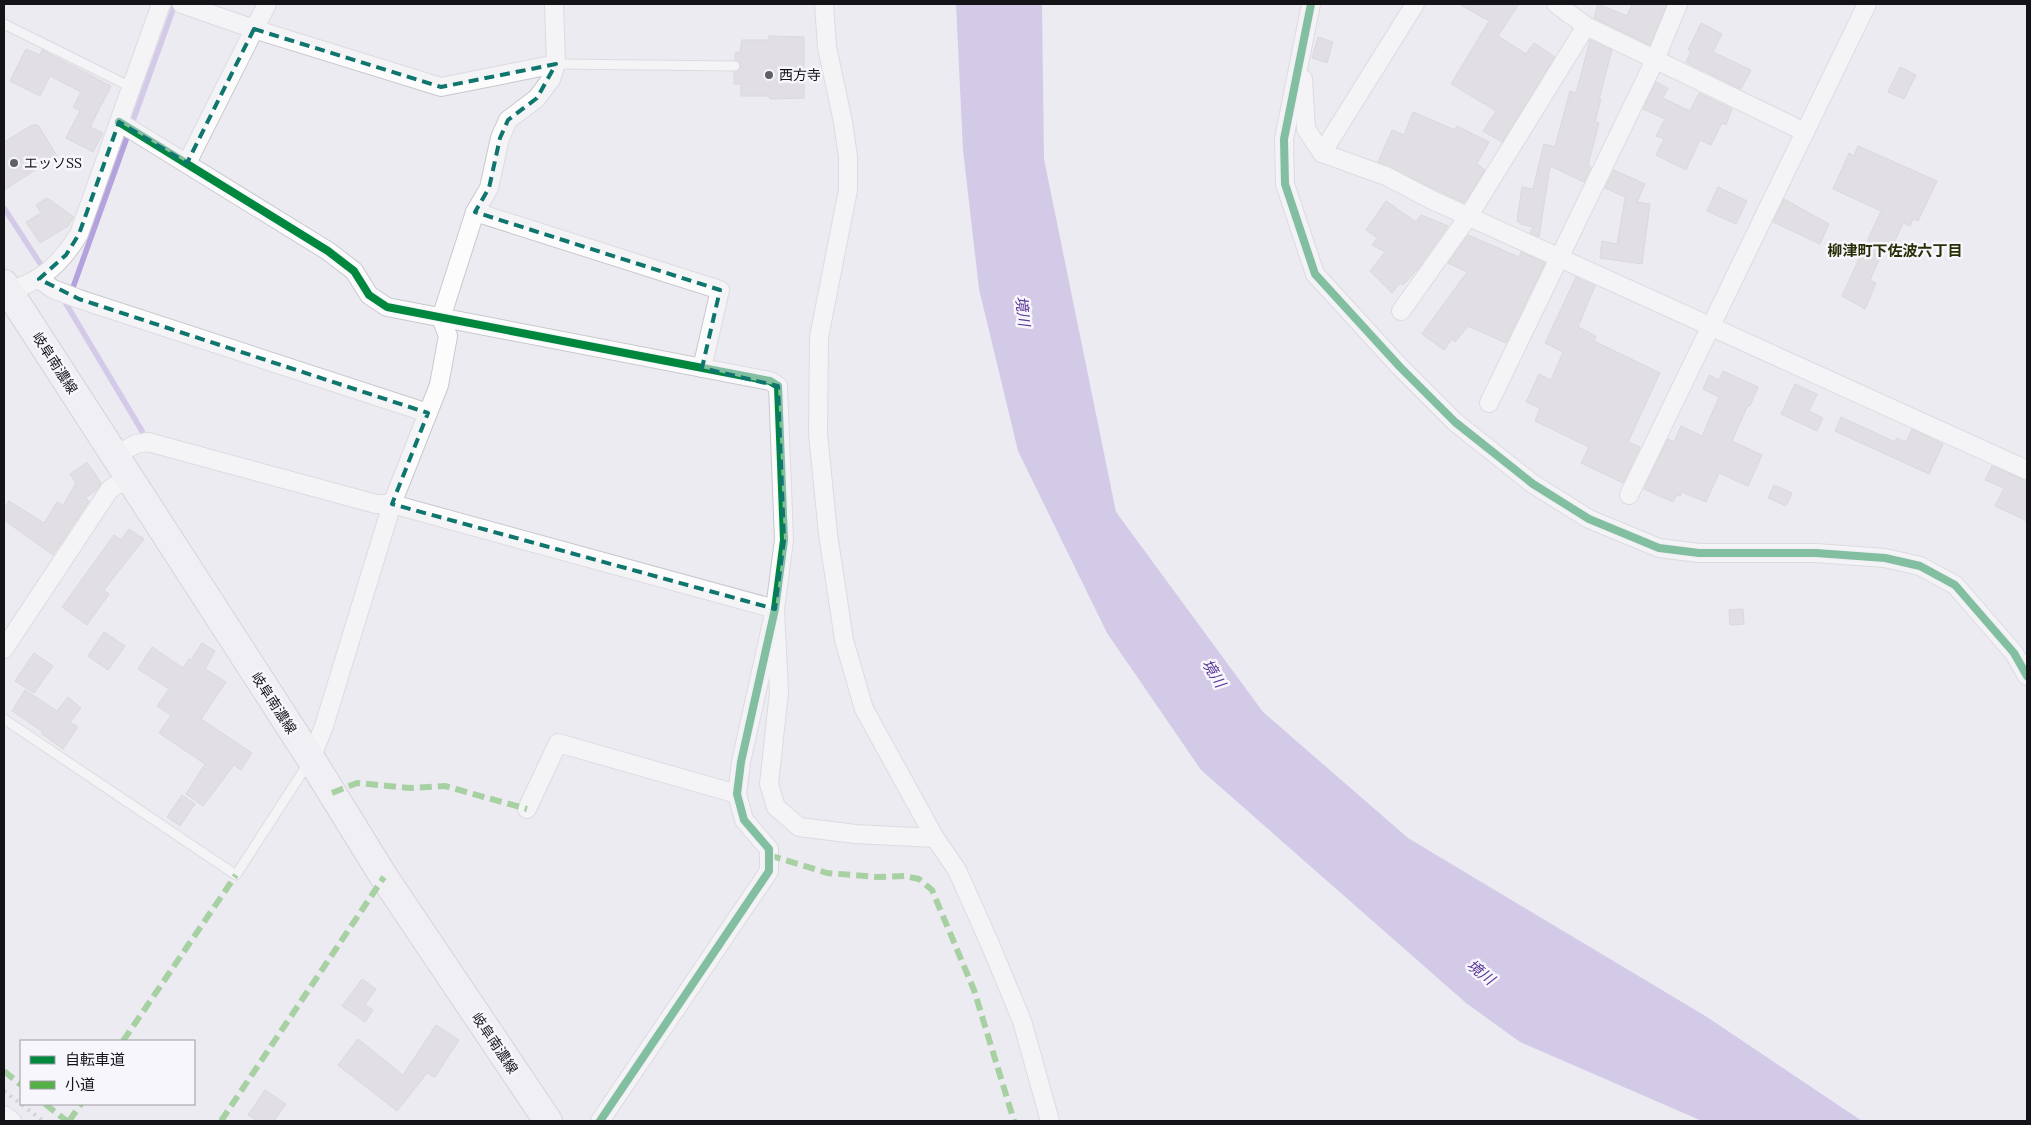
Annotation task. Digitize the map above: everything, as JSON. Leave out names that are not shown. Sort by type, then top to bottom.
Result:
[{"type":"main road","name":"岐阜南濃線","points":[[5,289],[311,759],[384,877],[548,1121]]},
{"type":"street","points":[[5,289],[39,279],[66,255],[79,234],[161,4]]},
{"type":"street","points":[[182,4],[254,29],[441,87],[556,64]]},
{"type":"street","points":[[187,163],[267,4]]},
{"type":"street","points":[[311,759],[324,726],[392,504],[439,385],[448,336],[441,318],[475,212],[489,188],[500,138],[508,120],[537,98],[551,79],[556,64],[554,4]]},
{"type":"street","points":[[824,4],[826,47],[843,122],[848,157],[848,190],[819,337],[818,434],[828,534],[844,640],[864,708],[935,838],[957,870],[1022,1021],[1050,1121]]},
{"type":"street","points":[[1311,4],[1302,58],[1284,139],[1285,184],[1315,274],[1455,422],[1533,484],[1581,514],[1659,548],[1699,553],[1816,553],[1885,558],[1920,566],[1954,585],[2014,653],[2027,676]]},
{"type":"street","points":[[1322,153],[1416,4]]},
{"type":"street","points":[[1556,4],[1586,26],[1805,132]]},
{"type":"street","points":[[1489,403],[1655,60],[1678,4]]},
{"type":"street","points":[[1629,495],[1867,4]]},
{"type":"street","points":[[1401,311],[1468,217],[1586,26]]},
{"type":"street","points":[[1302,58],[1306,129],[1322,153],[1386,176],[1468,217],[2027,470]]},
{"type":"street","points":[[119,122],[328,251],[354,271],[369,295],[387,307],[770,381],[778,386],[784,540],[775,609],[741,762],[737,794],[744,820],[769,849],[769,871],[600,1121]]},
{"type":"street","points":[[475,212],[720,290],[702,368]]},
{"type":"street","points":[[39,279],[53,289],[72,296],[428,414]]},
{"type":"street","points":[[4,649],[110,490],[121,467],[136,444],[148,442],[376,504],[392,504],[775,609]]},
{"type":"street","points":[[775,609],[779,692],[769,784],[776,807],[799,826],[855,834],[935,838]]},
{"type":"street","points":[[527,809],[558,743],[737,794]]},
{"type":"street","points":[[4,1115],[12,1121]]},
{"type":"lane","points":[[4,24],[131,87]]},
{"type":"lane","points":[[556,64],[735,66]]},
{"type":"lane","points":[[4,719],[236,875],[311,759]]},
{"type":"highlighted area","points":[[254,29],[441,87],[556,64],[537,98],[508,120],[500,138],[489,188],[475,212],[720,290],[702,368],[778,386],[784,540],[775,609],[392,504],[428,413],[79,299],[39,279],[66,255],[79,234],[119,122],[187,163]]},
{"type":"water","name":"境川","points":[[956,4],[1042,4],[1044,159],[1116,512],[1263,712],[1408,838],[1707,1017],[1862,1121],[1702,1121],[1520,1042],[1466,1003],[1201,770],[1107,633],[1018,451],[979,289],[963,150]]},
{"type":"building","points":[[1459,4],[1519,4],[1498,36],[1526,54],[1534,43],[1555,57],[1502,142],[1483,131],[1496,111],[1451,84],[1489,21]]},
{"type":"building","points":[[1598,4],[1627,16],[1632,4],[1667,4],[1650,45],[1594,18]]},
{"type":"building","points":[[1701,23],[1722,34],[1713,52],[1751,70],[1741,89],[1686,62],[1691,51],[1688,50]]},
{"type":"building","name":"西方寺","points":[[769,36],[804,37],[804,98],[770,99],[769,96],[741,96],[741,84],[734,84],[734,72],[741,67],[740,63],[735,60],[735,53],[740,52],[742,40],[769,40]]},
{"type":"building","points":[[1318,37],[1333,42],[1327,63],[1312,58]]},
{"type":"building","points":[[1590,40],[1612,50],[1599,99],[1601,99],[1595,122],[1599,123],[1588,165],[1591,167],[1584,182],[1550,166],[1539,237],[1530,233],[1533,227],[1520,224],[1517,221],[1522,187],[1533,189],[1544,144],[1555,147],[1570,91],[1576,93]]},
{"type":"building","points":[[26,49],[40,55],[42,50],[111,86],[90,127],[103,133],[93,152],[66,138],[80,111],[73,107],[81,92],[50,76],[40,96],[10,81]]},
{"type":"building","points":[[1900,67],[1916,75],[1904,99],[1888,92]]},
{"type":"building","points":[[1656,82],[1668,88],[1663,98],[1690,111],[1699,93],[1732,109],[1726,125],[1722,123],[1711,145],[1700,140],[1686,170],[1656,155],[1664,139],[1656,136],[1665,119],[1643,109]]},
{"type":"building","points":[[1413,112],[1455,130],[1457,126],[1489,142],[1477,164],[1485,170],[1464,203],[1378,162],[1392,130],[1404,135]]},
{"type":"building","points":[[32,125],[38,125],[57,156],[4,190],[4,142]]},
{"type":"building","points":[[1858,146],[1937,181],[1918,221],[1913,219],[1910,226],[1903,223],[1893,245],[1887,242],[1870,280],[1876,283],[1865,309],[1842,296],[1881,211],[1833,189],[1849,153],[1854,156]]},
{"type":"building","points":[[1614,170],[1645,184],[1637,202],[1650,204],[1642,264],[1600,258],[1602,241],[1617,244],[1620,229],[1625,197],[1605,188]]},
{"type":"building","points":[[1718,187],[1747,201],[1736,224],[1707,211]]},
{"type":"building","points":[[47,198],[74,217],[68,226],[40,243],[26,222],[41,213],[36,205]]},
{"type":"building","points":[[1784,199],[1829,224],[1820,244],[1773,222]]},
{"type":"building","points":[[1386,201],[1416,222],[1421,215],[1448,226],[1417,270],[1403,285],[1400,283],[1392,293],[1370,271],[1385,252],[1372,245],[1377,238],[1366,230]]},
{"type":"building","points":[[1468,235],[1519,257],[1521,252],[1545,263],[1506,343],[1468,326],[1455,342],[1452,339],[1444,350],[1422,334],[1467,272],[1448,263]]},
{"type":"building","points":[[1576,277],[1595,286],[1578,327],[1596,336],[1594,341],[1660,373],[1628,442],[1640,447],[1623,483],[1581,463],[1589,447],[1535,421],[1540,408],[1526,402],[1539,374],[1551,380],[1563,352],[1545,343]]},
{"type":"building","points":[[1723,371],[1758,387],[1732,441],[1762,455],[1748,486],[1719,473],[1706,502],[1682,492],[1680,496],[1677,495],[1673,502],[1644,489],[1668,439],[1674,442],[1681,426],[1702,436],[1719,397],[1703,389],[1709,375],[1719,380]]},
{"type":"building","points":[[1795,384],[1817,394],[1809,411],[1823,418],[1817,431],[1781,414]]},
{"type":"building","points":[[1841,417],[1895,442],[1897,438],[1906,442],[1912,429],[1943,444],[1929,474],[1835,431]]},
{"type":"building","points":[[87,462],[101,483],[97,490],[85,498],[89,501],[53,555],[4,520],[4,509],[9,501],[44,523],[57,502],[63,505],[76,483],[70,474]]},
{"type":"building","points":[[1992,466],[2027,481],[2027,521],[1995,506],[2004,488],[1985,480]]},
{"type":"building","points":[[1774,485],[1792,493],[1786,506],[1768,498]]},
{"type":"building","points":[[129,529],[144,539],[104,590],[109,594],[87,625],[62,607],[114,535],[121,540]]},
{"type":"building","points":[[1743,609],[1744,624],[1730,625],[1729,610]]},
{"type":"building","points":[[104,632],[125,646],[108,670],[88,656]]},
{"type":"building","points":[[202,643],[215,651],[205,669],[226,682],[201,719],[252,753],[241,770],[234,765],[203,806],[186,794],[205,764],[159,733],[171,715],[157,706],[169,689],[138,669],[152,647],[183,668],[189,659],[191,660]]},
{"type":"building","points":[[34,653],[53,666],[34,693],[15,681]]},
{"type":"building","points":[[25,690],[57,711],[68,697],[81,708],[70,722],[78,727],[63,749],[42,734],[43,732],[12,711]]},
{"type":"building","points":[[182,795],[195,804],[180,826],[167,817]]},
{"type":"building","points":[[362,979],[376,989],[365,1005],[373,1010],[365,1022],[342,1006]]},
{"type":"building","points":[[436,1025],[459,1040],[435,1077],[427,1073],[397,1111],[338,1065],[358,1039],[403,1075]]},
{"type":"building","points":[[265,1090],[286,1104],[274,1121],[257,1121],[248,1115]]},
{"type":"waterway","points":[[67,304],[175,4]]},
{"type":"waterway","points":[[4,208],[45,271]]},
{"type":"waterway","points":[[65,302],[142,431]]},
{"type":"railway","points":[[4,1091],[20,1103]]},
{"type":"railway","points":[[22,1105],[43,1121]]},
{"type":"marked path","points":[[332,793],[357,783],[410,788],[445,786],[527,809]]},
{"type":"marked path","points":[[769,855],[827,873],[878,877],[905,876],[919,879],[932,890],[974,990],[1014,1121]]},
{"type":"marked path","points":[[124,1040],[236,875]]},
{"type":"marked path","points":[[221,1121],[384,877]]},
{"type":"marked path","points":[[4,1071],[20,1084]]},
{"type":"marked path","points":[[46,1105],[67,1121]]},
{"type":"marked path","points":[[69,1121],[80,1105]]},
{"type":"cycle path","points":[[1311,4],[1284,139],[1285,184],[1315,274],[1400,367],[1455,422],[1533,484],[1589,519],[1659,548],[1699,553],[1816,553],[1885,558],[1920,566],[1955,585],[2014,653],[2027,676]]},
{"type":"cycle path","points":[[119,122],[328,251],[354,271],[369,295],[387,307],[770,381],[778,386],[784,540],[775,609],[741,762],[737,794],[744,820],[769,849],[769,871],[600,1121]]},
{"type":"place","name":"西方寺","points":[[769,75]]},
{"type":"place","name":"エッソSS","points":[[14,163]]},
{"type":"district","name":"柳津町下佐波六丁目","points":[[1895,250]]}]
